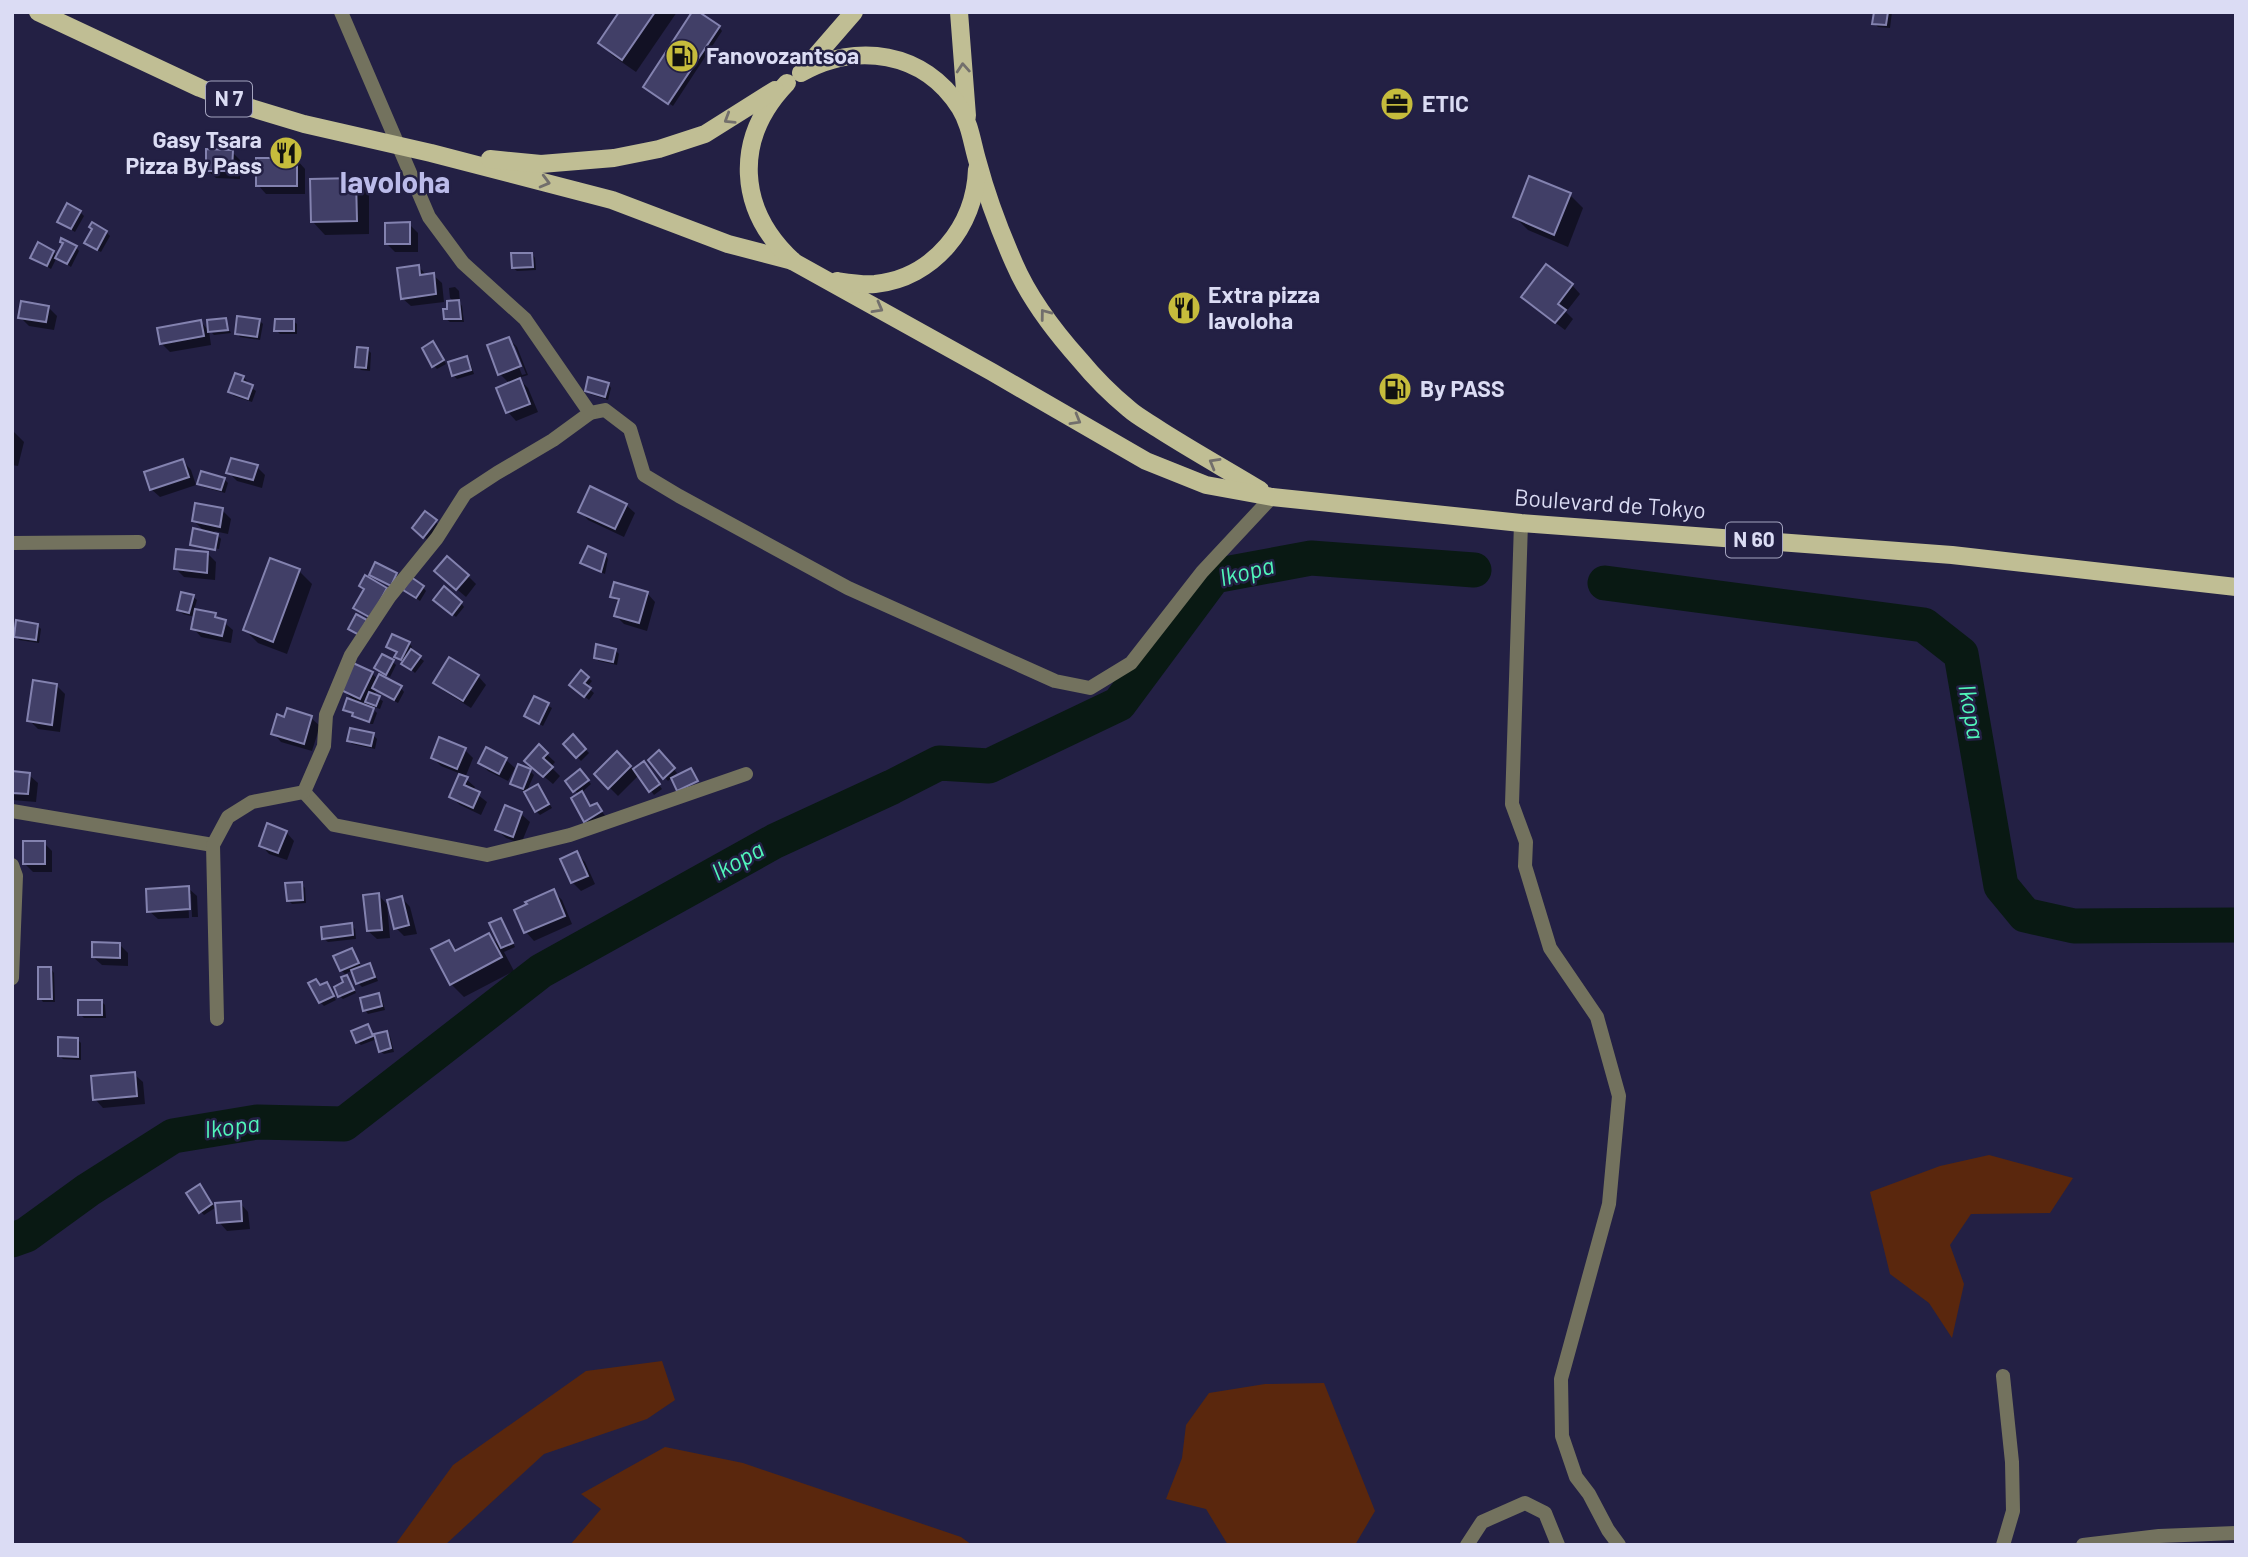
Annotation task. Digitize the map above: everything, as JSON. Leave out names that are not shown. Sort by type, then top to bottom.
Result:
[{"type":"main road","name":"N 7","points":[[38,12],[200,88],[248,107],[304,124],[431,153]]},
{"type":"main road","points":[[794,261],[769,235],[756,210],[749,183],[749,164],[756,129],[774,96],[854,12]]},
{"type":"main road","points":[[959,12],[968,123]]},
{"type":"main road","points":[[431,153],[541,164],[614,158],[648,152],[705,134],[816,64],[842,57],[869,55],[904,62],[935,80],[959,107],[968,123],[977,162],[999,228],[1016,267],[1038,306],[1080,360],[1129,410],[1272,497]]},
{"type":"main road","points":[[431,153],[612,200],[728,244],[794,261],[818,275],[837,281],[875,284],[913,273],[944,251],[957,236],[973,201],[977,162]]},
{"type":"main road","name":"Boulevard de Tokyo","points":[[818,275],[1146,461],[1206,485],[1272,497],[1521,523],[1952,555],[2236,587]]},
{"type":"street","points":[[341,12],[429,217],[463,263],[525,318],[590,413]]},
{"type":"street","points":[[304,792],[324,746],[326,715],[351,655],[390,596],[437,538],[465,494],[553,440],[590,413],[605,410],[630,429],[644,474],[679,496],[848,588],[1055,681],[1090,688],[1131,663],[1202,572],[1272,497]]},
{"type":"street","points":[[1521,523],[1512,804],[1526,842],[1525,866],[1550,948],[1597,1017],[1619,1096],[1609,1204],[1561,1379],[1562,1437],[1576,1477],[1619,1545]]},
{"type":"street","points":[[12,543],[139,541]]},
{"type":"street","points":[[304,792],[334,825],[487,855],[570,835],[746,774]]},
{"type":"street","points":[[217,1019],[213,845],[228,817],[251,802],[304,792]]},
{"type":"street","points":[[12,811],[213,845]]},
{"type":"street","points":[[12,865],[16,876],[12,978]]},
{"type":"street","points":[[2003,1376],[2012,1462],[2013,1511],[2003,1545]]},
{"type":"street","points":[[1467,1545],[1482,1522],[1525,1503],[1545,1513],[1558,1545]]},
{"type":"street","points":[[2083,1545],[2159,1536],[2236,1533]]},
{"type":"shaded area","points":[[1989,1155],[2073,1178],[2050,1213],[1971,1214],[1950,1245],[1964,1284],[1952,1338],[1929,1303],[1890,1274],[1870,1192],[1940,1166]]},
{"type":"shaded area","points":[[662,1361],[675,1400],[647,1419],[544,1454],[445,1545],[395,1545],[453,1465],[586,1371]]},
{"type":"shaded area","points":[[1324,1383],[1375,1511],[1355,1545],[1228,1545],[1206,1509],[1166,1499],[1182,1458],[1186,1425],[1209,1393],[1265,1384]]},
{"type":"shaded area","points":[[665,1447],[743,1463],[961,1537],[972,1545],[570,1545],[601,1509],[581,1494]]},
{"type":"building","points":[[619,12],[655,12],[622,60],[598,43]]},
{"type":"building","name":"Fanovozantsoa","points":[[692,12],[699,12],[720,26],[668,104],[643,87]]},
{"type":"building","points":[[1874,12],[1888,12],[1886,25],[1872,24]]},
{"type":"building","points":[[206,149],[233,150],[232,171],[206,171]]},
{"type":"building","points":[[256,158],[297,158],[297,186],[256,186]]},
{"type":"building","points":[[1529,176],[1571,193],[1554,235],[1513,217]]},
{"type":"building","points":[[356,178],[357,221],[311,222],[310,179]]},
{"type":"building","points":[[67,203],[81,211],[71,229],[57,222]]},
{"type":"building","points":[[92,222],[107,231],[97,250],[84,243],[92,229],[89,227]]},
{"type":"building","points":[[410,222],[410,244],[385,244],[385,223]]},
{"type":"building","points":[[61,238],[77,246],[67,264],[55,258],[63,243],[60,242]]},
{"type":"building","points":[[38,242],[54,251],[47,266],[30,258]]},
{"type":"building","points":[[511,253],[532,253],[533,267],[512,268]]},
{"type":"building","points":[[1546,264],[1573,284],[1558,304],[1566,310],[1555,323],[1521,297]]},
{"type":"building","points":[[419,265],[420,275],[434,273],[436,294],[401,299],[397,268]]},
{"type":"building","points":[[459,300],[461,319],[444,319],[443,309],[447,309],[447,301]]},
{"type":"building","points":[[21,301],[49,306],[46,322],[18,318]]},
{"type":"building","points":[[237,316],[260,319],[257,337],[235,334]]},
{"type":"building","points":[[226,318],[228,330],[208,332],[207,320]]},
{"type":"building","points":[[275,319],[294,319],[294,331],[274,331]]},
{"type":"building","points":[[201,320],[204,336],[160,344],[157,328]]},
{"type":"building","points":[[509,337],[521,366],[498,375],[487,345]]},
{"type":"building","points":[[433,341],[444,360],[432,367],[422,348]]},
{"type":"building","points":[[357,347],[368,348],[366,368],[355,367]]},
{"type":"building","points":[[467,356],[471,370],[452,376],[448,362]]},
{"type":"building","points":[[235,373],[244,376],[242,381],[253,385],[248,399],[228,392]]},
{"type":"building","points":[[588,377],[609,383],[605,397],[585,391]]},
{"type":"building","points":[[520,378],[530,404],[506,413],[496,388]]},
{"type":"building","points":[[231,458],[258,465],[253,480],[226,473]]},
{"type":"building","points":[[183,459],[189,477],[150,490],[144,472]]},
{"type":"building","points":[[201,471],[225,478],[221,490],[197,484]]},
{"type":"building","points":[[590,486],[627,504],[615,529],[578,512]]},
{"type":"building","points":[[195,503],[223,508],[220,527],[192,521]]},
{"type":"building","points":[[425,511],[437,520],[423,538],[412,528]]},
{"type":"building","points":[[193,528],[218,534],[215,550],[190,545]]},
{"type":"building","points":[[588,546],[606,554],[601,572],[580,563]]},
{"type":"building","points":[[176,549],[208,552],[207,573],[174,569]]},
{"type":"building","points":[[447,556],[469,575],[456,590],[434,571]]},
{"type":"building","points":[[270,558],[300,569],[273,642],[243,630]]},
{"type":"building","points":[[375,562],[397,573],[391,586],[369,575]]},
{"type":"building","points":[[365,575],[387,588],[371,618],[353,608],[364,589],[359,586]]},
{"type":"building","points":[[411,577],[424,586],[416,598],[403,590]]},
{"type":"building","points":[[614,582],[648,592],[639,623],[614,616],[619,599],[610,597]]},
{"type":"building","points":[[444,586],[462,602],[452,615],[433,600]]},
{"type":"building","points":[[181,592],[194,595],[189,613],[177,610]]},
{"type":"building","points":[[195,609],[216,613],[215,617],[226,620],[222,636],[191,629]]},
{"type":"building","points":[[356,614],[367,620],[359,635],[348,629]]},
{"type":"building","points":[[16,620],[38,624],[36,640],[14,637]]},
{"type":"building","points":[[392,634],[410,642],[401,660],[394,657],[397,652],[386,647]]},
{"type":"building","points":[[596,644],[616,649],[613,662],[594,658]]},
{"type":"building","points":[[411,649],[421,656],[411,670],[401,664]]},
{"type":"building","points":[[382,654],[394,660],[386,675],[374,668]]},
{"type":"building","points":[[449,657],[479,675],[463,701],[433,683]]},
{"type":"building","points":[[353,663],[373,672],[360,699],[341,690]]},
{"type":"building","points":[[581,670],[589,677],[584,683],[591,688],[584,697],[569,685]]},
{"type":"building","points":[[379,674],[402,686],[394,700],[372,688]]},
{"type":"building","points":[[33,680],[57,684],[52,725],[27,721]]},
{"type":"building","points":[[369,692],[380,696],[376,706],[365,702]]},
{"type":"building","points":[[534,696],[549,703],[539,724],[524,716]]},
{"type":"building","points":[[347,698],[374,708],[369,722],[343,710]]},
{"type":"building","points":[[287,708],[312,716],[304,744],[271,734],[277,714],[284,717]]},
{"type":"building","points":[[350,728],[374,733],[371,746],[347,741]]},
{"type":"building","points":[[573,734],[586,749],[576,758],[563,744]]},
{"type":"building","points":[[439,737],[466,748],[457,769],[431,758]]},
{"type":"building","points":[[539,744],[548,753],[543,758],[553,767],[543,777],[524,761]]},
{"type":"building","points":[[486,747],[507,758],[499,774],[478,763]]},
{"type":"building","points":[[659,750],[675,768],[663,779],[648,760]]},
{"type":"building","points":[[617,751],[631,766],[608,789],[594,774]]},
{"type":"building","points":[[644,761],[660,784],[649,792],[633,769]]},
{"type":"building","points":[[518,764],[531,769],[523,789],[510,784]]},
{"type":"building","points":[[691,768],[698,781],[677,791],[671,778]]},
{"type":"building","points":[[580,769],[589,780],[573,792],[565,781]]},
{"type":"building","points":[[12,771],[30,773],[28,794],[12,793]]},
{"type":"building","points":[[459,774],[468,777],[464,785],[480,792],[473,808],[449,797]]},
{"type":"building","points":[[538,784],[549,804],[535,812],[524,792]]},
{"type":"building","points":[[582,791],[590,806],[597,803],[602,811],[584,822],[571,798]]},
{"type":"building","points":[[505,805],[522,812],[513,837],[495,830]]},
{"type":"building","points":[[267,823],[287,831],[278,853],[259,846]]},
{"type":"building","points":[[23,841],[45,841],[45,864],[23,864]]},
{"type":"building","points":[[577,851],[588,876],[571,883],[560,859]]},
{"type":"building","points":[[302,882],[303,900],[287,901],[285,883]]},
{"type":"building","points":[[189,886],[190,909],[147,912],[146,889]]},
{"type":"building","points":[[554,889],[565,916],[524,933],[514,910]]},
{"type":"building","points":[[379,893],[382,930],[367,931],[363,895]]},
{"type":"building","points":[[402,896],[409,925],[394,929],[387,900]]},
{"type":"building","points":[[501,918],[513,943],[501,948],[489,923]]},
{"type":"building","points":[[352,923],[353,935],[322,939],[321,927]]},
{"type":"building","points":[[489,933],[502,957],[450,985],[431,949],[449,940],[455,951]]},
{"type":"building","points":[[92,942],[120,943],[120,958],[92,957]]},
{"type":"building","points":[[352,948],[359,963],[340,971],[333,956]]},
{"type":"building","points":[[370,963],[375,977],[356,984],[351,970]]},
{"type":"building","points":[[38,967],[51,967],[52,999],[38,999]]},
{"type":"building","points":[[347,975],[354,990],[338,997],[334,987],[343,982],[341,977]]},
{"type":"building","points":[[316,979],[320,985],[327,982],[334,996],[319,1003],[308,983]]},
{"type":"building","points":[[379,993],[382,1006],[363,1011],[360,998]]},
{"type":"building","points":[[78,1000],[102,1000],[102,1015],[78,1015]]},
{"type":"building","points":[[368,1024],[373,1036],[356,1043],[351,1031]]},
{"type":"building","points":[[387,1031],[391,1048],[379,1052],[374,1034]]},
{"type":"building","points":[[58,1037],[78,1038],[78,1057],[58,1056]]},
{"type":"building","points":[[135,1072],[137,1096],[93,1100],[91,1076]]},
{"type":"building","points":[[200,1184],[212,1204],[199,1213],[186,1193]]},
{"type":"building","points":[[241,1201],[242,1221],[217,1223],[215,1203]]},
{"type":"waterway","name":"Ikopa","points":[[12,1240],[26,1235],[88,1190],[173,1136],[257,1122],[344,1124],[541,971],[775,841],[939,763],[989,766],[1119,704],[1214,576],[1311,558],[1474,570]]},
{"type":"waterway","name":"Ikopa","points":[[1605,583],[1924,625],[1961,654],[2001,886],[2025,915],[2074,926],[2236,925]]},
{"type":"place","name":"Fanovozantsoa","points":[[682,56]]},
{"type":"place","name":"ETIC","points":[[1397,104]]},
{"type":"place","name":"Gasy Tsara Pizza By Pass","points":[[286,153]]},
{"type":"place","name":"Extra pizza Iavoloha","points":[[1184,308]]},
{"type":"place","name":"By PASS","points":[[1395,389]]},
{"type":"district","name":"Iavoloha","points":[[395,183]]}]
